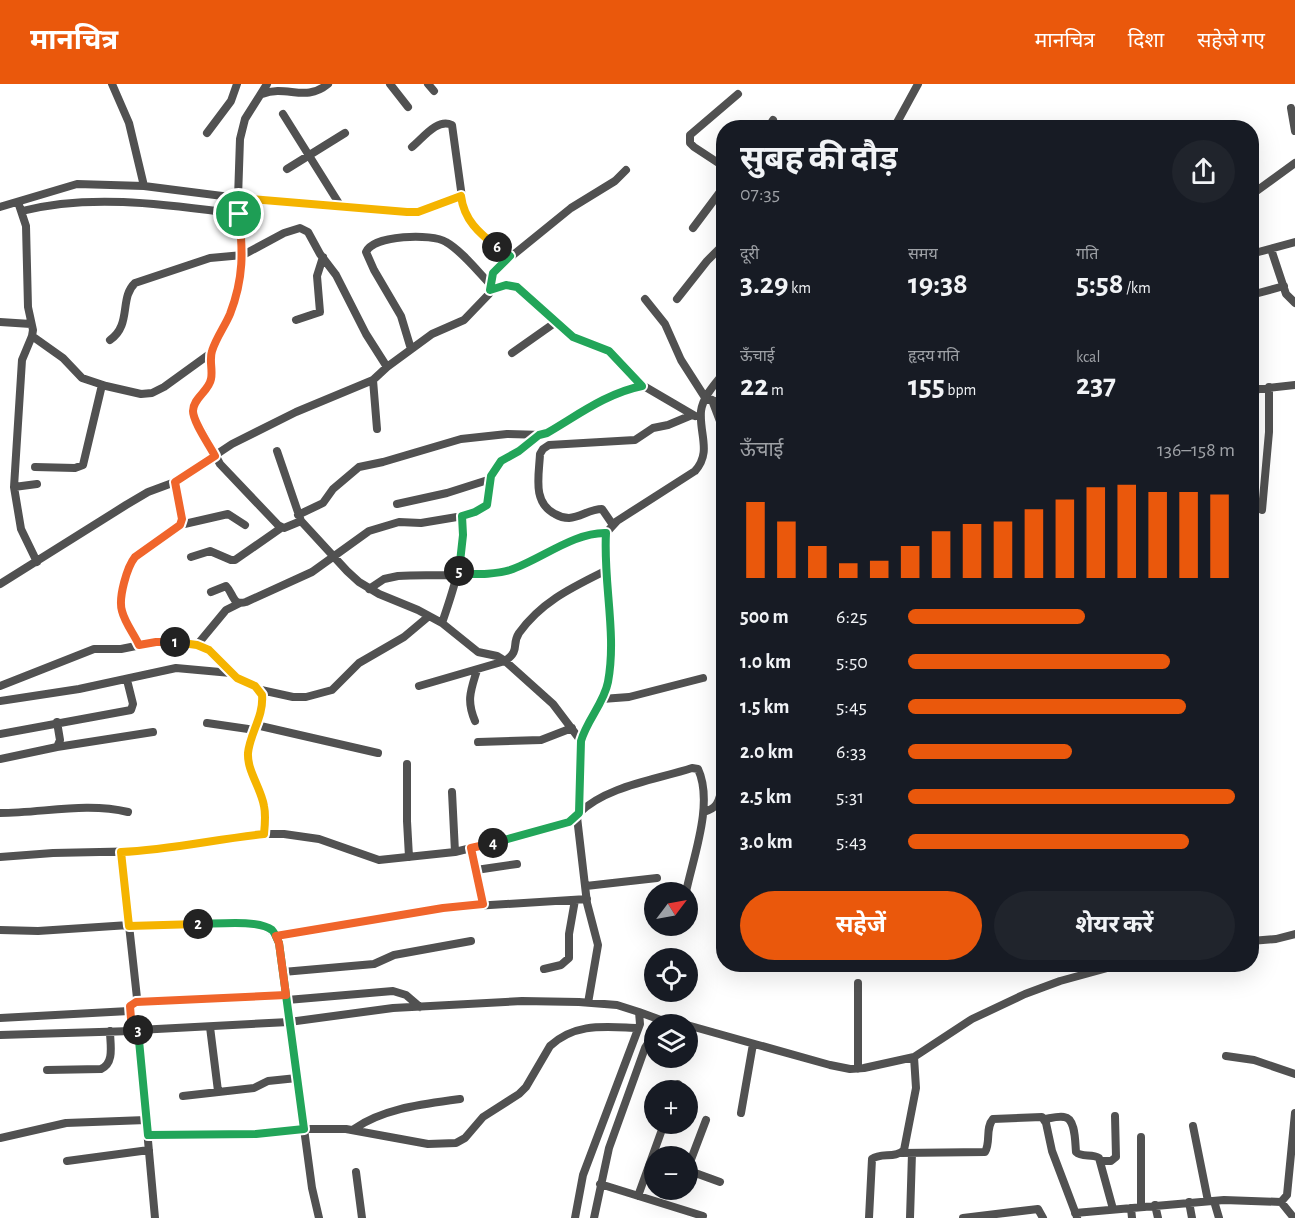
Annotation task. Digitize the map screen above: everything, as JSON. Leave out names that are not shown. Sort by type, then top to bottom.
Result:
[{"type":"street","points":[[112,84],[129,123],[144,186]]},
{"type":"street","points":[[207,133],[231,102],[237,84]]},
{"type":"street","points":[[267,84],[248,113],[239,148],[238,198],[243,255],[235,299],[211,353],[209,385],[194,405],[193,411],[215,456],[243,490],[281,528]]},
{"type":"street","points":[[261,94],[276,90],[313,93],[328,84]]},
{"type":"street","points":[[390,84],[408,107]]},
{"type":"street","points":[[428,84],[434,91]]},
{"type":"street","points":[[898,120],[918,84]]},
{"type":"street","points":[[716,161],[690,143],[690,135],[738,94]]},
{"type":"street","points":[[1291,108],[1295,131]]},
{"type":"street","points":[[283,114],[340,206]]},
{"type":"street","points":[[412,147],[440,124],[452,125],[464,212],[474,227],[510,256]]},
{"type":"street","points":[[287,169],[345,133]]},
{"type":"street","points":[[1259,189],[1295,163]]},
{"type":"street","points":[[0,585],[126,505],[148,492],[175,482],[232,444],[296,412],[373,380],[432,334],[464,320],[489,294],[493,273],[510,256],[571,208],[615,181],[626,170]]},
{"type":"street","points":[[0,207],[77,184],[89,183],[144,186],[238,198],[418,212],[461,196]]},
{"type":"street","points":[[693,228],[716,197]]},
{"type":"street","points":[[18,202],[27,235],[27,297],[32,336],[22,360],[14,487],[21,529],[37,562]]},
{"type":"street","points":[[22,212],[46,207],[107,202],[160,204],[239,214]]},
{"type":"street","points":[[110,340],[122,328],[129,293],[135,283],[210,258],[243,255],[284,233],[300,228],[308,232],[336,275],[366,334],[387,367]]},
{"type":"street","points":[[411,349],[401,316],[371,265],[366,252],[368,247],[382,241],[405,237],[443,241],[452,247],[491,288]]},
{"type":"street","points":[[1259,252],[1295,242]]},
{"type":"street","points":[[1271,249],[1286,294],[1295,303]]},
{"type":"street","points":[[677,299],[716,255]]},
{"type":"street","points":[[296,320],[320,312],[317,276],[323,257]]},
{"type":"street","points":[[491,288],[506,285],[517,287],[577,340],[609,351],[642,386],[701,420]]},
{"type":"street","points":[[1259,293],[1284,286]]},
{"type":"street","points":[[645,299],[665,324],[681,360],[708,399],[716,415]]},
{"type":"street","points":[[0,322],[31,324]]},
{"type":"street","points":[[512,353],[556,322]]},
{"type":"street","points":[[32,336],[63,358],[82,378],[141,394],[152,393],[211,353]]},
{"type":"street","points":[[373,380],[377,429]]},
{"type":"street","points":[[35,466],[75,468],[83,465],[102,385]]},
{"type":"street","points":[[1259,389],[1295,385]]},
{"type":"street","points":[[191,557],[210,551],[226,559],[235,560],[319,505],[354,470],[366,464],[383,462],[461,439],[547,433],[619,391],[642,386]]},
{"type":"street","points":[[588,1003],[598,945],[587,899],[578,815],[581,741],[606,690],[609,670],[606,533],[613,525],[698,468],[705,453],[701,420],[702,406],[716,386]]},
{"type":"street","points":[[1262,510],[1269,432],[1269,387]]},
{"type":"street","points":[[708,399],[716,401]]},
{"type":"street","points":[[613,525],[602,509],[566,518],[546,508],[539,493],[540,454],[543,449],[549,445],[635,440],[653,428],[668,425],[692,415]]},
{"type":"street","points":[[197,645],[226,610],[292,582],[334,556],[366,532],[399,522],[427,523],[462,516],[487,505],[493,472],[504,458],[519,451],[539,435]]},
{"type":"street","points":[[277,452],[299,518],[347,571],[369,589],[442,623],[478,652],[497,656],[505,661],[553,704],[581,741]]},
{"type":"street","points":[[397,504],[447,493],[491,479]]},
{"type":"street","points":[[175,482],[182,519],[180,525]]},
{"type":"street","points":[[14,487],[37,484]]},
{"type":"street","points":[[139,645],[121,608],[129,567],[135,557],[180,525],[228,514],[245,525]]},
{"type":"street","points":[[442,623],[458,574],[463,535],[462,516]]},
{"type":"street","points":[[369,589],[384,579],[398,576],[488,574],[510,570],[584,537],[606,533]]},
{"type":"street","points":[[419,686],[505,661],[513,656],[519,633],[545,604],[607,570]]},
{"type":"street","points":[[211,592],[226,586],[236,602],[240,603]]},
{"type":"street","points":[[0,686],[94,649],[122,649],[156,642],[197,645],[209,650],[231,674],[261,690],[300,698],[332,690],[359,663],[404,637],[429,616]]},
{"type":"street","points":[[0,701],[127,680],[176,668],[231,674]]},
{"type":"street","points":[[475,721],[469,700],[477,670]]},
{"type":"street","points":[[602,699],[629,697],[703,678]]},
{"type":"street","points":[[0,734],[131,710],[133,704],[127,680]]},
{"type":"street","points":[[261,690],[263,702],[248,752],[264,804],[266,817],[264,834]]},
{"type":"street","points":[[57,723],[60,740],[57,747]]},
{"type":"street","points":[[207,723],[256,728],[378,753]]},
{"type":"street","points":[[478,742],[541,740],[572,728]]},
{"type":"street","points":[[0,759],[57,747],[153,732]]},
{"type":"street","points":[[407,764],[409,857]]},
{"type":"street","points":[[0,857],[53,853],[146,851],[264,834],[284,834],[319,839],[379,860],[455,852],[569,822],[603,795],[695,768],[700,772],[704,812],[688,882]]},
{"type":"street","points":[[452,792],[455,852]]},
{"type":"street","points":[[704,812],[716,805]]},
{"type":"street","points":[[0,813],[30,813],[92,807],[128,812]]},
{"type":"street","points":[[471,848],[483,904]]},
{"type":"street","points":[[121,852],[136,1002]]},
{"type":"street","points":[[476,870],[517,864]]},
{"type":"street","points":[[586,886],[657,878]]},
{"type":"street","points":[[276,936],[443,908],[587,899]]},
{"type":"street","points":[[544,969],[564,964],[569,958],[569,934],[575,900]]},
{"type":"street","points":[[0,930],[38,931],[246,923],[269,928],[279,943],[312,1188],[319,1218]]},
{"type":"street","points":[[1259,940],[1295,934]]},
{"type":"street","points":[[283,972],[374,964],[394,955],[471,941]]},
{"type":"street","points":[[698,1028],[830,1065],[858,1069],[914,1057],[972,1019],[1032,991],[1095,972]]},
{"type":"street","points":[[858,983],[858,1069]]},
{"type":"street","points":[[155,1218],[148,1135],[130,1006],[136,1002],[393,991],[406,995],[420,1007]]},
{"type":"street","points":[[0,1035],[135,1031],[290,1022],[342,1014],[522,1001],[617,1005],[644,1014]]},
{"type":"street","points":[[0,1018],[129,1011]]},
{"type":"street","points":[[574,1218],[583,1175],[638,1028],[639,1012]]},
{"type":"street","points":[[210,1027],[218,1091]]},
{"type":"street","points":[[148,1135],[245,1134],[304,1129],[354,1129],[428,1144],[456,1143],[465,1138],[483,1117],[526,1087],[550,1046],[562,1037],[585,1027],[638,1028]]},
{"type":"street","points":[[47,1070],[106,1067],[110,1059],[110,1031]]},
{"type":"street","points":[[741,1113],[753,1044]]},
{"type":"street","points":[[594,1218],[609,1148],[621,1109],[644,1051]]},
{"type":"street","points":[[1226,1056],[1254,1060],[1295,1074]]},
{"type":"street","points":[[901,1154],[904,1150],[916,1088],[914,1057]]},
{"type":"street","points":[[183,1096],[255,1088],[268,1081],[297,1078]]},
{"type":"street","points":[[354,1129],[382,1114],[460,1099]]},
{"type":"street","points":[[1045,1119],[1052,1151],[1076,1216],[1113,1209],[1189,1202],[1281,1202],[1287,1196],[1295,1113]]},
{"type":"street","points":[[869,1218],[872,1159],[878,1155],[986,1152],[988,1127],[993,1119],[1039,1116],[1045,1119],[1069,1118],[1076,1152],[1080,1155],[1096,1156],[1101,1161],[1113,1209]]},
{"type":"street","points":[[1101,1161],[1111,1161],[1116,1157],[1115,1116]]},
{"type":"street","points":[[0,1138],[66,1123],[146,1119]]},
{"type":"street","points":[[706,1120],[687,1170],[720,1182]]},
{"type":"street","points":[[1193,1126],[1211,1201],[1219,1218]]},
{"type":"street","points":[[1141,1137],[1141,1207]]},
{"type":"street","points":[[67,1161],[149,1150]]},
{"type":"street","points":[[910,1218],[912,1153]]},
{"type":"street","points":[[356,1172],[362,1218]]},
{"type":"street","points":[[638,1196],[644,1181]]},
{"type":"street","points":[[600,1184],[703,1216]]},
{"type":"street","points":[[1189,1202],[1192,1218]]},
{"type":"street","points":[[1281,1202],[1294,1218]]},
{"type":"street","points":[[1155,1205],[1158,1218]]},
{"type":"street","points":[[1131,1208],[1132,1218]]},
{"type":"street","points":[[963,1218],[1038,1209],[1044,1218]]},
{"type":"route","points":[[239,214],[238,198],[418,212],[461,196],[464,212],[474,227],[510,256],[493,273],[490,290],[506,285],[517,287],[573,337],[609,351],[642,386],[611,395],[544,435],[539,435],[519,451],[504,458],[491,476],[487,505],[462,516],[463,535],[458,574],[488,574],[510,570],[584,537],[606,533],[609,680],[581,741],[580,804],[577,817],[569,822],[528,834],[471,848],[483,904],[443,908],[276,936],[279,943],[286,995],[136,1002],[130,1006],[132,1031],[138,1030],[148,1135],[256,1134],[304,1129],[279,943],[276,936],[269,928],[246,923],[129,926],[121,852],[146,851],[264,834],[266,817],[264,804],[250,768],[248,756],[262,710],[261,690],[231,674],[219,659],[202,646],[176,642],[139,645],[121,608],[131,562],[180,525],[182,519],[175,482],[215,456],[193,411],[194,405],[209,385],[212,369],[211,353],[225,326],[239,284],[243,255],[239,214]]}]
